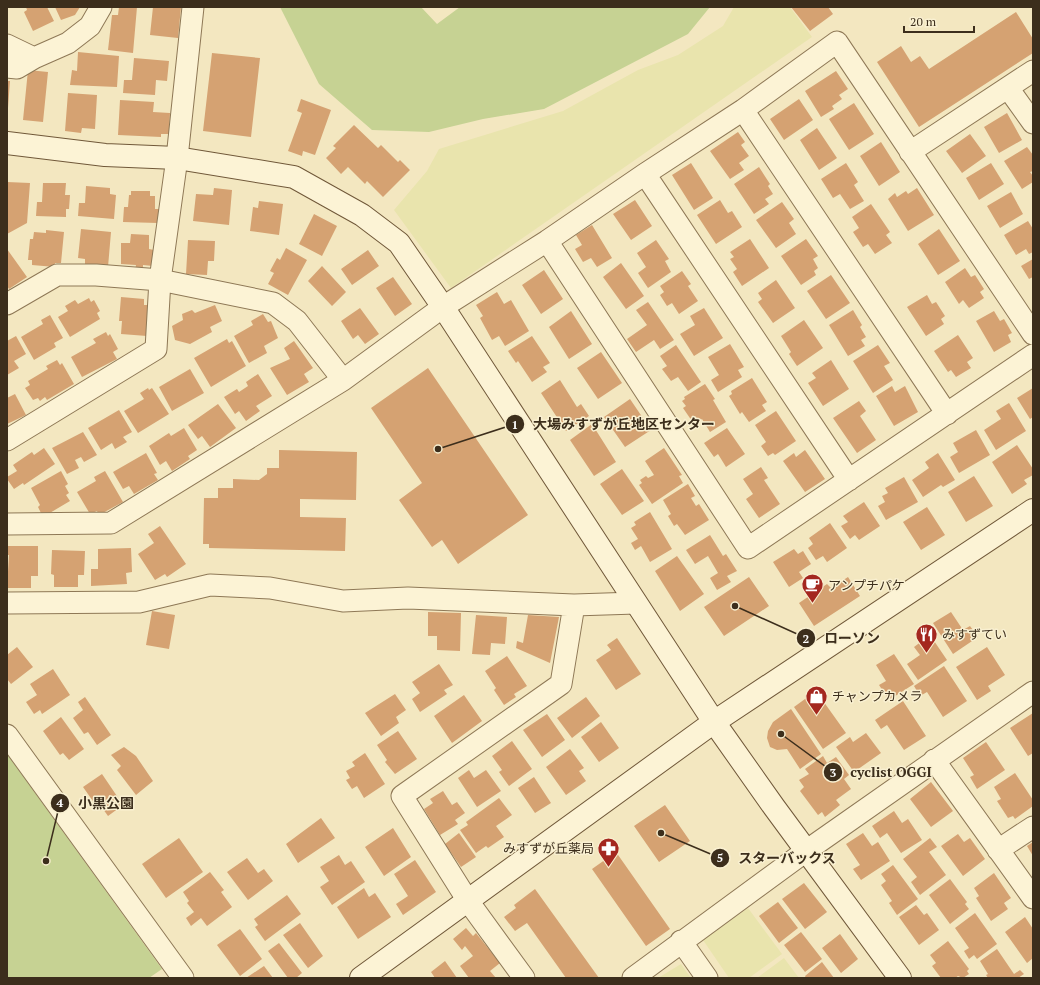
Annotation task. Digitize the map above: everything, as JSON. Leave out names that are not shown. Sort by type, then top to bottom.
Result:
[{"type":"street","points":[[7,67],[17,68],[34,58],[68,43],[90,26],[101,7]]},
{"type":"street","points":[[7,440],[156,349],[160,280],[177,158],[193,7]]},
{"type":"street","points":[[7,524],[111,523],[342,380],[443,307],[547,241],[645,174],[743,110],[837,42],[1033,334]]},
{"type":"street","points":[[7,45],[34,58]]},
{"type":"street","points":[[910,152],[1033,71]]},
{"type":"street","points":[[1008,88],[1033,122]]},
{"type":"street","points":[[743,110],[947,414]]},
{"type":"street","points":[[7,143],[105,155],[177,158],[294,176],[362,215],[399,243],[443,307],[714,722],[806,851],[900,978]]},
{"type":"street","points":[[645,174],[848,480]]},
{"type":"street","points":[[547,241],[748,548],[1033,355]]},
{"type":"street","points":[[7,304],[57,275],[96,275],[160,280],[273,303],[297,321],[342,380]]},
{"type":"street","points":[[361,978],[714,722],[1033,510]]},
{"type":"street","points":[[7,604],[139,602],[210,585],[270,588],[343,601],[408,598],[574,605],[636,603]]},
{"type":"street","points":[[524,978],[468,901],[402,796],[561,684],[574,605]]},
{"type":"street","points":[[633,978],[681,941],[806,851],[1033,692]]},
{"type":"street","points":[[7,736],[183,978]]},
{"type":"street","points":[[934,760],[1033,898]]},
{"type":"street","points":[[998,850],[1033,827]]},
{"type":"street","points":[[681,941],[707,978]]},
{"type":"shaded area","points":[[734,7],[790,7],[812,37],[451,288],[394,210],[427,171],[439,149],[563,111],[638,70],[678,55],[723,26]]},
{"type":"shaded area","points":[[748,908],[782,954],[749,978],[729,978],[703,940]]},
{"type":"shaded area","points":[[784,958],[799,978],[757,978]]},
{"type":"shaded area","points":[[681,964],[691,978],[658,978]]},
{"type":"green space","points":[[280,7],[421,7],[437,24],[460,7],[710,7],[688,34],[544,109],[483,119],[429,132],[372,130],[319,84]]},
{"type":"green space","points":[[7,754],[162,969],[149,978],[7,978]]},
{"type":"building","points":[[26,7],[47,7],[54,21],[33,31],[24,12],[27,10]]},
{"type":"building","points":[[55,7],[80,7],[75,15],[61,20]]},
{"type":"building","points":[[119,7],[137,7],[133,53],[108,50],[112,15],[118,15]]},
{"type":"building","points":[[153,7],[181,7],[178,38],[150,35]]},
{"type":"building","points":[[791,7],[828,7],[833,14],[810,31]]},
{"type":"building","points":[[1016,12],[1033,39],[1033,53],[919,127],[877,62],[901,46],[911,62],[920,56],[929,69]]},
{"type":"building","points":[[78,52],[119,56],[117,87],[70,85],[72,70],[77,71]]},
{"type":"building","points":[[212,53],[260,58],[251,137],[203,131]]},
{"type":"building","points":[[134,58],[169,61],[167,81],[156,80],[155,95],[123,93],[124,80],[132,80]]},
{"type":"building","points":[[28,70],[48,72],[43,122],[23,120]]},
{"type":"building","points":[[836,71],[848,89],[839,95],[842,99],[832,106],[834,109],[821,117],[805,91]]},
{"type":"building","points":[[7,81],[10,81],[8,108],[7,108]]},
{"type":"building","points":[[68,93],[97,95],[95,129],[82,128],[81,133],[65,131]]},
{"type":"building","points":[[301,99],[331,110],[315,155],[303,151],[302,156],[288,151],[302,113],[297,111]]},
{"type":"building","points":[[799,99],[813,120],[784,140],[770,119]]},
{"type":"building","points":[[120,100],[154,102],[153,112],[170,113],[169,134],[161,134],[161,137],[118,135]]},
{"type":"building","points":[[854,103],[874,134],[849,150],[829,119]]},
{"type":"building","points":[[1007,113],[1022,140],[999,153],[984,127]]},
{"type":"building","points":[[354,125],[378,148],[381,145],[398,162],[400,160],[410,170],[383,197],[367,181],[365,184],[348,167],[341,174],[326,158],[336,148],[333,146]]},
{"type":"building","points":[[817,128],[837,158],[819,170],[800,140]]},
{"type":"building","points":[[738,132],[745,142],[741,145],[749,156],[739,163],[744,170],[730,179],[710,151]]},
{"type":"building","points":[[970,134],[986,156],[962,173],[946,151]]},
{"type":"building","points":[[881,142],[900,172],[879,186],[860,156]]},
{"type":"building","points":[[1027,147],[1033,155],[1033,171],[1030,172],[1033,176],[1033,182],[1022,189],[1004,161]]},
{"type":"building","points":[[691,163],[713,198],[694,210],[672,175]]},
{"type":"building","points":[[846,163],[858,182],[854,185],[864,201],[850,209],[840,194],[833,198],[821,179]]},
{"type":"building","points":[[991,163],[1004,184],[979,200],[966,178]]},
{"type":"building","points":[[759,167],[770,184],[768,186],[773,194],[765,199],[769,204],[754,214],[734,184]]},
{"type":"building","points":[[7,182],[30,183],[27,223],[7,234]]},
{"type":"building","points":[[43,183],[66,183],[65,195],[70,195],[69,209],[66,209],[66,217],[36,216],[37,202],[42,202]]},
{"type":"building","points":[[86,186],[110,188],[110,194],[116,195],[114,219],[78,216],[79,203],[85,203]]},
{"type":"building","points":[[214,188],[232,190],[229,225],[193,221],[196,194],[213,195]]},
{"type":"building","points":[[917,188],[934,215],[908,231],[888,199],[895,193],[897,197],[906,191],[908,194]]},
{"type":"building","points":[[131,191],[150,191],[150,196],[155,196],[155,209],[159,209],[158,223],[123,222],[124,207],[128,207],[129,195],[131,195]]},
{"type":"building","points":[[1011,192],[1023,214],[1000,228],[987,206]]},
{"type":"building","points":[[635,200],[652,226],[631,240],[613,214]]},
{"type":"building","points":[[720,200],[728,213],[732,211],[742,227],[716,244],[697,215]]},
{"type":"building","points":[[259,201],[283,204],[279,235],[250,231],[253,207],[258,208]]},
{"type":"building","points":[[782,202],[794,219],[789,223],[796,234],[776,248],[756,220]]},
{"type":"building","points":[[871,204],[890,232],[886,235],[892,243],[875,254],[868,244],[863,247],[853,232],[859,228],[852,217]]},
{"type":"building","points":[[314,214],[337,226],[322,256],[299,244]]},
{"type":"building","points":[[1028,221],[1033,229],[1033,252],[1029,254],[1026,249],[1016,255],[1004,235]]},
{"type":"building","points":[[592,225],[612,258],[597,267],[591,258],[583,262],[575,249],[582,245],[576,235]]},
{"type":"building","points":[[81,229],[111,232],[108,267],[85,265],[85,259],[78,258]]},
{"type":"building","points":[[939,229],[960,261],[938,275],[918,244]]},
{"type":"building","points":[[46,230],[64,232],[61,263],[55,263],[55,267],[32,265],[32,260],[28,260],[30,239],[33,239],[34,232],[46,233]]},
{"type":"building","points":[[131,234],[149,235],[149,249],[154,250],[153,266],[143,265],[143,271],[135,270],[136,265],[121,264],[121,243],[130,243]]},
{"type":"building","points":[[750,239],[769,268],[742,286],[733,272],[737,269],[730,259],[734,257],[730,252]]},
{"type":"building","points":[[806,239],[818,256],[813,259],[818,268],[814,271],[816,275],[801,285],[781,256]]},
{"type":"building","points":[[188,240],[215,241],[214,261],[208,261],[207,275],[186,274]]},
{"type":"building","points":[[656,240],[669,259],[665,261],[671,272],[648,288],[638,273],[646,267],[637,253]]},
{"type":"building","points":[[286,248],[307,260],[288,295],[268,284],[274,273],[270,271],[277,258],[280,260]]},
{"type":"building","points":[[7,249],[27,277],[9,289],[7,286]]},
{"type":"building","points":[[368,250],[379,266],[352,285],[341,269]]},
{"type":"building","points":[[1033,259],[1033,277],[1029,279],[1021,266]]},
{"type":"building","points":[[621,263],[644,296],[626,309],[603,277]]},
{"type":"building","points":[[322,266],[346,292],[332,306],[308,281]]},
{"type":"building","points":[[965,268],[971,277],[975,275],[984,289],[980,292],[984,298],[969,308],[963,300],[959,304],[945,282]]},
{"type":"building","points":[[544,270],[563,299],[541,314],[522,285]]},
{"type":"building","points":[[682,271],[691,284],[688,286],[698,301],[679,314],[672,303],[667,306],[660,295],[664,292],[660,286]]},
{"type":"building","points":[[831,275],[850,303],[826,319],[807,291]]},
{"type":"building","points":[[393,277],[412,304],[395,316],[376,288]]},
{"type":"building","points":[[776,280],[795,308],[773,323],[758,302],[762,299],[758,293]]},
{"type":"building","points":[[497,292],[504,304],[511,300],[529,331],[505,346],[499,336],[492,340],[480,318],[483,316],[476,305]]},
{"type":"building","points":[[927,295],[932,304],[936,302],[945,316],[941,319],[944,324],[926,336],[907,307]]},
{"type":"building","points":[[121,297],[144,299],[144,305],[149,305],[147,336],[121,334],[122,321],[119,321]]},
{"type":"building","points":[[89,298],[91,302],[94,300],[100,311],[97,313],[100,319],[70,337],[58,317],[68,311],[65,306],[75,300],[78,304]]},
{"type":"building","points":[[648,302],[674,340],[660,349],[654,340],[636,352],[627,339],[647,325],[636,310]]},
{"type":"building","points":[[215,305],[222,321],[210,327],[212,332],[190,344],[175,340],[172,326],[183,320],[182,314],[192,310],[195,313]]},
{"type":"building","points":[[360,308],[379,334],[365,344],[358,335],[353,339],[341,321]]},
{"type":"building","points":[[704,308],[723,338],[694,356],[680,334],[695,325],[690,316]]},
{"type":"building","points":[[853,310],[862,325],[860,327],[866,337],[861,340],[865,346],[848,356],[829,325]]},
{"type":"building","points":[[571,311],[592,344],[569,359],[549,327]]},
{"type":"building","points":[[994,311],[1000,321],[1004,319],[1012,333],[1008,335],[1011,342],[994,352],[976,321]]},
{"type":"building","points":[[263,314],[268,322],[271,321],[278,338],[264,346],[267,353],[249,363],[234,336],[253,325],[251,321]]},
{"type":"building","points":[[50,315],[63,338],[54,343],[56,347],[34,360],[21,337],[43,324],[41,320]]},
{"type":"building","points":[[804,320],[823,348],[797,366],[789,354],[791,352],[781,336]]},
{"type":"building","points":[[106,332],[108,336],[110,334],[118,349],[113,352],[117,359],[82,377],[71,357],[96,343],[93,339]]},
{"type":"building","points":[[958,335],[973,358],[967,362],[971,368],[956,377],[951,370],[948,372],[934,351]]},
{"type":"building","points":[[16,336],[26,354],[14,361],[19,368],[7,375],[7,341]]},
{"type":"building","points":[[532,336],[550,363],[543,367],[547,372],[532,382],[518,361],[516,363],[508,351]]},
{"type":"building","points":[[227,339],[229,343],[232,341],[246,366],[211,387],[194,358]]},
{"type":"building","points":[[294,341],[313,368],[304,374],[309,382],[287,395],[270,368],[290,359],[284,348]]},
{"type":"building","points":[[730,344],[744,367],[738,370],[742,377],[718,392],[711,380],[719,375],[708,357]]},
{"type":"building","points":[[676,345],[701,382],[688,391],[678,377],[671,381],[662,369],[667,366],[660,356]]},
{"type":"building","points":[[878,345],[890,363],[884,366],[893,380],[873,393],[853,361]]},
{"type":"building","points":[[601,352],[622,383],[598,399],[577,368]]},
{"type":"building","points":[[57,360],[60,365],[62,363],[74,384],[47,400],[45,397],[40,401],[38,398],[33,400],[25,388],[30,385],[28,381],[48,369],[46,366]]},
{"type":"building","points":[[831,360],[849,389],[823,406],[808,383],[816,378],[812,373]]},
{"type":"building","points":[[428,368],[528,515],[458,564],[442,540],[432,547],[399,500],[422,483],[371,408]]},
{"type":"building","points":[[190,369],[204,393],[172,411],[159,387]]},
{"type":"building","points":[[258,374],[272,396],[256,406],[260,411],[246,421],[239,411],[235,414],[224,397],[237,389],[239,392],[248,386],[246,382]]},
{"type":"building","points":[[752,378],[767,402],[762,405],[766,411],[749,422],[742,412],[740,414],[729,396],[732,394],[731,391]]},
{"type":"building","points":[[560,380],[577,407],[581,404],[589,416],[566,431],[541,393]]},
{"type":"building","points":[[705,384],[715,399],[713,400],[726,422],[710,432],[702,419],[694,424],[683,408],[686,406],[682,401],[685,399],[684,397]]},
{"type":"building","points":[[892,386],[895,392],[905,386],[918,412],[894,426],[876,396]]},
{"type":"building","points":[[148,388],[149,390],[152,388],[169,414],[138,433],[124,411],[144,399],[140,393]]},
{"type":"building","points":[[1033,388],[1033,417],[1030,419],[1017,398]]},
{"type":"building","points":[[15,394],[26,415],[7,424],[7,398]]},
{"type":"building","points":[[630,399],[651,430],[625,447],[604,417]]},
{"type":"building","points":[[859,401],[866,411],[860,416],[876,440],[857,453],[833,418]]},
{"type":"building","points":[[1009,403],[1026,431],[996,450],[984,430],[1001,419],[996,411]]},
{"type":"building","points":[[218,404],[236,428],[210,447],[202,436],[198,439],[188,425]]},
{"type":"building","points":[[119,410],[132,432],[123,437],[127,442],[115,449],[112,443],[101,450],[88,428]]},
{"type":"building","points":[[776,411],[796,441],[775,455],[773,453],[768,456],[761,446],[766,442],[755,425]]},
{"type":"building","points":[[592,424],[616,462],[594,476],[570,440]]},
{"type":"building","points":[[184,428],[197,450],[188,456],[190,459],[172,471],[166,461],[160,465],[149,446],[169,433],[171,436]]},
{"type":"building","points":[[727,428],[745,454],[726,467],[718,454],[714,457],[704,443]]},
{"type":"building","points":[[976,430],[990,455],[959,473],[950,457],[958,452],[953,443]]},
{"type":"building","points":[[83,432],[97,455],[84,462],[81,457],[75,460],[79,468],[67,474],[52,448]]},
{"type":"building","points":[[1017,445],[1033,469],[1033,475],[1024,480],[1027,484],[1012,494],[992,462]]},
{"type":"building","points":[[44,448],[55,464],[24,485],[23,483],[14,489],[7,479],[7,477],[17,471],[13,465],[32,452],[34,455]]},
{"type":"building","points":[[664,448],[682,475],[679,476],[683,483],[652,504],[639,485],[642,483],[640,480],[646,476],[648,478],[654,475],[645,461]]},
{"type":"building","points":[[279,450],[357,452],[356,500],[300,499],[300,517],[346,518],[345,551],[209,548],[209,544],[203,544],[204,498],[218,498],[218,488],[233,488],[233,479],[259,480],[267,474],[267,468],[279,468]]},
{"type":"building","points":[[805,450],[825,479],[805,492],[783,461],[794,453],[796,457]]},
{"type":"building","points":[[146,453],[157,473],[154,474],[158,480],[134,494],[129,486],[123,489],[113,472]]},
{"type":"building","points":[[938,453],[955,480],[943,487],[941,485],[923,497],[912,480],[929,468],[925,462]]},
{"type":"building","points":[[761,467],[768,478],[764,480],[780,504],[759,518],[746,499],[753,494],[743,479]]},
{"type":"building","points":[[622,469],[644,501],[622,515],[600,484]]},
{"type":"building","points":[[61,471],[68,484],[65,486],[69,493],[66,495],[70,501],[43,517],[38,507],[40,505],[31,488]]},
{"type":"building","points":[[105,471],[123,502],[99,515],[97,511],[90,514],[77,492],[96,481],[94,477]]},
{"type":"building","points":[[974,476],[993,506],[966,522],[948,492]]},
{"type":"building","points":[[904,477],[918,502],[886,520],[878,506],[885,502],[882,496],[888,493],[885,488]]},
{"type":"building","points":[[688,484],[695,496],[691,498],[696,506],[699,504],[709,520],[685,535],[677,524],[674,526],[668,516],[671,514],[663,500]]},
{"type":"building","points":[[864,502],[880,526],[859,540],[855,535],[850,539],[841,526],[848,522],[843,516]]},
{"type":"building","points":[[927,507],[945,535],[921,550],[903,522]]},
{"type":"building","points":[[650,512],[672,549],[650,562],[641,546],[635,550],[631,543],[638,539],[631,528],[636,525],[634,522]]},
{"type":"building","points":[[830,523],[847,548],[827,562],[823,556],[816,560],[808,548],[813,544],[809,538]]},
{"type":"building","points":[[160,526],[186,564],[167,577],[165,574],[155,580],[138,554],[154,543],[148,534]]},
{"type":"building","points":[[710,535],[723,556],[726,554],[737,571],[727,576],[731,582],[717,590],[710,578],[718,573],[708,556],[695,564],[686,550]]},
{"type":"building","points":[[7,546],[38,546],[38,576],[31,576],[31,588],[7,588],[9,555],[7,555]]},
{"type":"building","points":[[131,548],[132,572],[126,573],[127,584],[91,586],[91,569],[98,569],[98,549]]},
{"type":"building","points":[[794,549],[798,554],[803,551],[811,564],[799,572],[803,578],[789,587],[773,562]]},
{"type":"building","points":[[52,550],[85,551],[84,575],[78,575],[78,587],[54,587],[54,575],[51,574]]},
{"type":"building","points":[[677,556],[704,594],[680,611],[655,571]]},
{"type":"building","points":[[749,577],[769,606],[724,636],[704,607]]},
{"type":"building","points":[[848,577],[860,596],[814,626],[799,603],[827,584],[831,588]]},
{"type":"building","points":[[152,611],[175,615],[169,649],[146,645]]},
{"type":"building","points":[[428,612],[461,613],[460,651],[437,650],[437,636],[428,636]]},
{"type":"building","points":[[951,612],[963,630],[970,626],[978,637],[953,654],[933,623]]},
{"type":"building","points":[[476,615],[507,617],[505,644],[491,643],[490,655],[472,654]]},
{"type":"building","points":[[528,615],[559,617],[550,663],[516,648],[517,641],[523,643]]},
{"type":"building","points":[[930,635],[947,660],[918,680],[907,664],[920,655],[914,647]]},
{"type":"building","points":[[617,638],[641,674],[616,690],[596,660],[611,650],[607,645]]},
{"type":"building","points":[[17,647],[33,667],[11,684],[7,679],[7,655]]},
{"type":"building","points":[[987,647],[1005,675],[988,686],[991,691],[977,700],[956,667]]},
{"type":"building","points":[[894,654],[914,684],[889,700],[879,685],[886,681],[876,665]]},
{"type":"building","points":[[507,656],[527,686],[514,694],[516,697],[504,705],[494,690],[496,688],[485,671]]},
{"type":"building","points":[[439,664],[453,685],[444,690],[447,694],[420,712],[412,699],[420,693],[412,682]]},
{"type":"building","points":[[944,666],[967,701],[943,717],[927,692],[920,696],[914,686]]},
{"type":"building","points":[[53,669],[70,695],[42,714],[40,710],[34,714],[26,702],[37,695],[30,684]]},
{"type":"building","points":[[816,691],[846,733],[823,749],[794,707]]},
{"type":"building","points":[[395,694],[406,710],[396,717],[399,723],[381,736],[365,713]]},
{"type":"building","points":[[464,695],[482,721],[452,743],[434,716]]},
{"type":"building","points":[[85,697],[111,735],[97,745],[88,732],[84,734],[73,718],[83,710],[78,702]]},
{"type":"building","points":[[586,697],[600,716],[572,738],[557,718]]},
{"type":"building","points":[[903,701],[926,736],[904,750],[887,725],[881,729],[875,720]]},
{"type":"building","points":[[791,709],[821,754],[800,769],[787,749],[777,750],[770,747],[767,738],[768,731],[773,722]]},
{"type":"building","points":[[1033,713],[1033,753],[1028,756],[1010,728]]},
{"type":"building","points":[[547,714],[565,740],[542,757],[523,730]]},
{"type":"building","points":[[61,717],[84,749],[69,760],[63,753],[60,755],[43,731]]},
{"type":"building","points":[[601,722],[619,748],[599,762],[581,737]]},
{"type":"building","points":[[398,731],[417,759],[395,774],[385,762],[387,760],[377,745]]},
{"type":"building","points":[[866,733],[881,753],[854,772],[836,747],[850,737],[853,742]]},
{"type":"building","points":[[512,741],[532,769],[509,786],[499,772],[502,770],[492,756]]},
{"type":"building","points":[[986,742],[1005,770],[977,789],[970,777],[974,775],[963,758]]},
{"type":"building","points":[[124,747],[136,756],[153,781],[136,795],[117,770],[121,766],[111,755]]},
{"type":"building","points":[[570,749],[584,768],[579,771],[586,781],[566,795],[546,767]]},
{"type":"building","points":[[365,753],[385,784],[364,798],[357,786],[352,789],[346,780],[350,778],[346,771],[355,766],[352,762]]},
{"type":"building","points":[[823,756],[827,763],[836,757],[849,775],[844,779],[851,789],[836,800],[840,805],[825,817],[822,812],[818,815],[800,791],[804,787],[799,780],[809,774],[805,769]]},
{"type":"building","points":[[469,770],[474,778],[486,770],[501,791],[477,807],[458,778]]},
{"type":"building","points":[[1015,773],[1033,800],[1033,806],[1015,819],[1013,816],[1008,818],[997,801],[1001,799],[994,787]]},
{"type":"building","points":[[102,774],[123,805],[108,816],[103,809],[100,811],[83,787]]},
{"type":"building","points":[[534,777],[551,803],[535,813],[518,788]]},
{"type":"building","points":[[931,782],[953,811],[931,827],[910,799]]},
{"type":"building","points":[[443,791],[452,805],[457,802],[465,813],[455,820],[458,824],[440,835],[424,809],[433,803],[430,799]]},
{"type":"building","points":[[499,798],[512,815],[496,826],[504,837],[488,848],[486,846],[476,853],[460,830],[468,825],[466,822]]},
{"type":"building","points":[[665,805],[690,841],[659,862],[634,826]]},
{"type":"building","points":[[894,811],[902,823],[908,819],[922,840],[901,853],[887,833],[880,838],[872,826]]},
{"type":"building","points":[[321,818],[335,838],[298,863],[286,844]]},
{"type":"building","points":[[393,828],[411,857],[384,876],[365,847]]},
{"type":"building","points":[[459,833],[476,857],[461,867],[445,844]]},
{"type":"building","points":[[863,833],[872,846],[878,842],[890,861],[861,880],[853,869],[860,865],[846,844]]},
{"type":"building","points":[[958,834],[964,842],[970,838],[985,859],[963,876],[941,846]]},
{"type":"building","points":[[179,838],[203,872],[166,898],[142,864]]},
{"type":"building","points":[[930,838],[937,847],[929,852],[946,875],[920,895],[911,882],[917,877],[903,859]]},
{"type":"building","points":[[1033,842],[1033,856],[1027,846]]},
{"type":"building","points":[[616,852],[670,929],[646,946],[592,869]]},
{"type":"building","points":[[339,855],[345,865],[351,861],[365,882],[332,905],[320,887],[329,881],[320,867]]},
{"type":"building","points":[[247,858],[258,873],[264,869],[273,881],[248,900],[227,872]]},
{"type":"building","points":[[415,860],[436,892],[403,915],[396,904],[408,896],[394,874]]},
{"type":"building","points":[[893,865],[918,899],[897,915],[889,903],[892,901],[881,885],[886,881],[881,874]]},
{"type":"building","points":[[210,872],[224,890],[221,892],[232,907],[207,926],[201,918],[191,926],[186,918],[194,912],[187,903],[189,901],[183,892]]},
{"type":"building","points":[[994,873],[1011,898],[1004,903],[1008,909],[991,921],[976,898],[979,896],[974,888]]},
{"type":"building","points":[[950,879],[967,902],[965,904],[969,909],[950,924],[929,895]]},
{"type":"building","points":[[804,883],[827,912],[805,929],[782,899]]},
{"type":"building","points":[[364,888],[369,897],[375,893],[391,917],[358,939],[337,907]]},
{"type":"building","points":[[535,889],[599,978],[566,978],[527,923],[515,931],[504,917],[516,908],[514,905]]},
{"type":"building","points":[[287,895],[301,914],[265,941],[255,927],[258,925],[254,919]]},
{"type":"building","points":[[778,902],[798,928],[779,943],[759,916]]},
{"type":"building","points":[[916,905],[924,915],[927,913],[939,930],[919,945],[899,917]]},
{"type":"building","points":[[975,913],[997,944],[977,959],[974,955],[969,959],[964,951],[969,948],[955,928]]},
{"type":"building","points":[[1025,917],[1033,929],[1033,958],[1027,963],[1005,932]]},
{"type":"building","points":[[300,923],[323,956],[308,968],[283,935]]},
{"type":"building","points":[[466,928],[473,936],[476,933],[500,963],[490,971],[496,978],[469,978],[460,966],[473,956],[465,946],[462,950],[453,939]]},
{"type":"building","points":[[240,929],[262,959],[240,976],[217,945]]},
{"type":"building","points":[[801,932],[822,959],[805,972],[784,945]]},
{"type":"building","points":[[840,934],[858,959],[841,973],[822,948]]},
{"type":"building","points":[[948,941],[969,969],[967,971],[969,974],[963,978],[958,976],[955,978],[941,978],[932,966],[936,963],[930,955]]},
{"type":"building","points":[[279,943],[302,973],[296,978],[288,978],[268,951]]},
{"type":"building","points":[[997,949],[1014,974],[1020,970],[1024,974],[1018,978],[988,978],[986,975],[988,974],[980,961]]},
{"type":"building","points":[[445,961],[457,978],[435,978],[431,972]]},
{"type":"building","points":[[822,962],[834,978],[806,978],[805,976]]},
{"type":"building","points":[[264,966],[273,978],[246,978]]},
{"type":"place","name":"大場みすずが丘地区センター","points":[[438,449]]},
{"type":"place","name":"アンプチパケ","points":[[813,604]]},
{"type":"place","name":"ローソン","points":[[735,606]]},
{"type":"place","name":"みすずてい","points":[[927,654]]},
{"type":"place","name":"チャンプカメラ","points":[[816,716]]},
{"type":"place","name":"cyclist OGGI","points":[[781,734]]},
{"type":"place","name":"スターバックス","points":[[661,833]]},
{"type":"place","name":"小黒公園","points":[[46,861]]},
{"type":"place","name":"みすずが丘薬局","points":[[609,868]]}]
